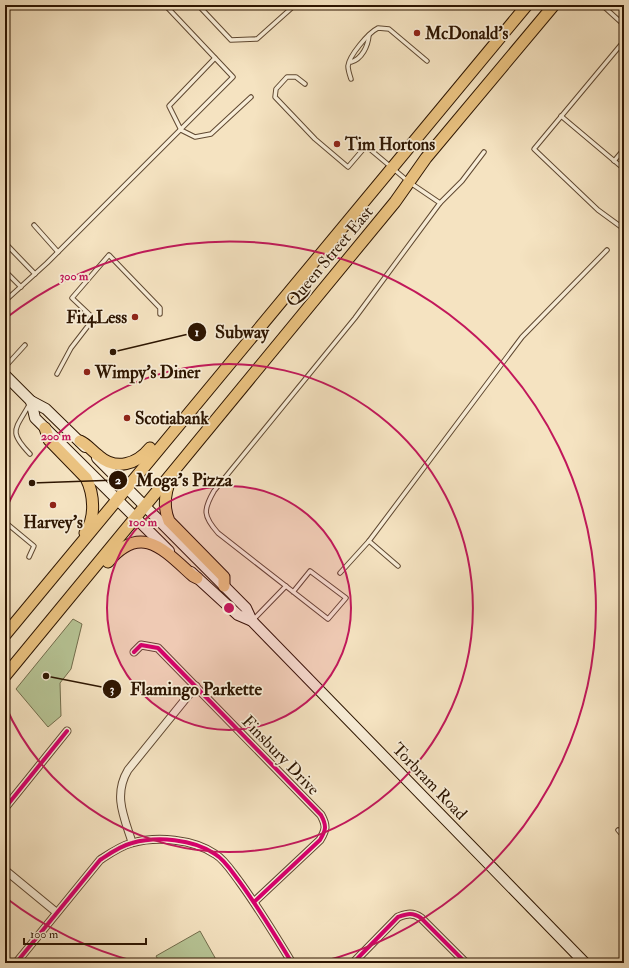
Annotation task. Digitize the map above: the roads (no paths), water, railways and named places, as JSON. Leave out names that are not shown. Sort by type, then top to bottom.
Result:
[{"type":"main road","name":"Queen Street East","points":[[5,635],[527,5]]},
{"type":"main road","name":"Queen Street East","points":[[5,676],[396,202],[426,158],[554,5]]},
{"type":"main road","name":"Torbram Road","points":[[5,375],[31,401],[46,409],[127,487],[246,608],[252,621],[585,963]]},
{"type":"main road","name":"Torbram Road","points":[[31,401],[35,418],[135,518],[238,615],[252,621]]},
{"type":"main road","points":[[80,441],[100,458],[111,463],[128,464],[141,458],[175,418],[184,418]]},
{"type":"main road","points":[[45,428],[49,440],[86,478],[90,486],[93,502],[90,524],[70,554],[69,559]]},
{"type":"main road","points":[[192,448],[190,455],[171,479],[166,496],[166,513],[169,521],[224,577],[224,586]]},
{"type":"main road","points":[[62,607],[72,605],[116,553],[132,544],[153,544],[160,547],[197,578]]},
{"type":"street","name":"Finsbury Drive","points":[[134,652],[141,645],[158,648],[321,815],[326,824],[326,831],[320,840],[254,902]]},
{"type":"street","points":[[132,842],[122,810],[120,793],[122,781],[128,770],[196,686]]},
{"type":"street","points":[[5,808],[67,731]]},
{"type":"street","points":[[16,963],[56,912],[100,860],[132,842],[171,839],[194,845],[214,854],[228,866],[254,902],[292,963]]},
{"type":"street","points":[[5,870],[56,912]]},
{"type":"street","points":[[353,963],[398,917],[406,914],[415,914],[421,918],[466,963]]},
{"type":"lane","points":[[5,301],[58,252],[233,77],[165,5]]},
{"type":"lane","points":[[198,5],[231,40],[257,39],[295,5]]},
{"type":"lane","points":[[602,5],[624,25]]},
{"type":"lane","points":[[617,5],[624,10]]},
{"type":"lane","points":[[351,79],[348,66],[351,62],[351,57],[369,35],[378,28],[389,29],[427,61]]},
{"type":"lane","points":[[624,41],[534,149],[598,210],[624,229]]},
{"type":"lane","points":[[215,58],[169,106],[181,130],[195,137],[211,134],[251,96]]},
{"type":"lane","points":[[305,84],[296,77],[287,77],[276,89],[275,97],[315,139],[348,167],[366,146],[409,182],[440,203]]},
{"type":"lane","points":[[561,116],[624,168]]},
{"type":"lane","points":[[614,161],[624,149]]},
{"type":"lane","points":[[293,592],[310,571],[346,598],[328,619],[293,592],[218,533],[208,521],[205,506],[214,491],[356,318],[440,203],[462,181],[484,152]]},
{"type":"lane","points":[[34,225],[58,252]]},
{"type":"lane","points":[[8,246],[35,274]]},
{"type":"lane","points":[[340,573],[369,541],[522,338],[607,250]]},
{"type":"lane","points":[[57,374],[71,348],[91,322],[90,315],[72,298],[109,255],[160,308],[160,314]]},
{"type":"lane","points":[[5,271],[21,287]]},
{"type":"lane","points":[[5,367],[25,345]]},
{"type":"lane","points":[[30,454],[15,435],[16,426],[31,401]]},
{"type":"lane","points":[[5,522],[34,546],[29,557]]},
{"type":"lane","points":[[369,541],[398,566]]},
{"type":"lane","points":[[252,621],[286,586]]},
{"type":"lane","points":[[618,830],[624,836]]},
{"type":"place","name":"McDonald's","points":[[417,33]]},
{"type":"place","name":"Tim Hortons","points":[[337,144]]},
{"type":"place","name":"Fit4Less","points":[[135,317]]},
{"type":"place","name":"Subway","points":[[113,352]]},
{"type":"place","name":"Wimpy's Diner","points":[[87,372]]},
{"type":"place","name":"Scotiabank","points":[[127,418]]},
{"type":"place","name":"Moga's Pizza","points":[[32,483]]},
{"type":"place","name":"Harvey's","points":[[53,505]]},
{"type":"place","name":"Flamingo Parkette","points":[[46,676]]}]
